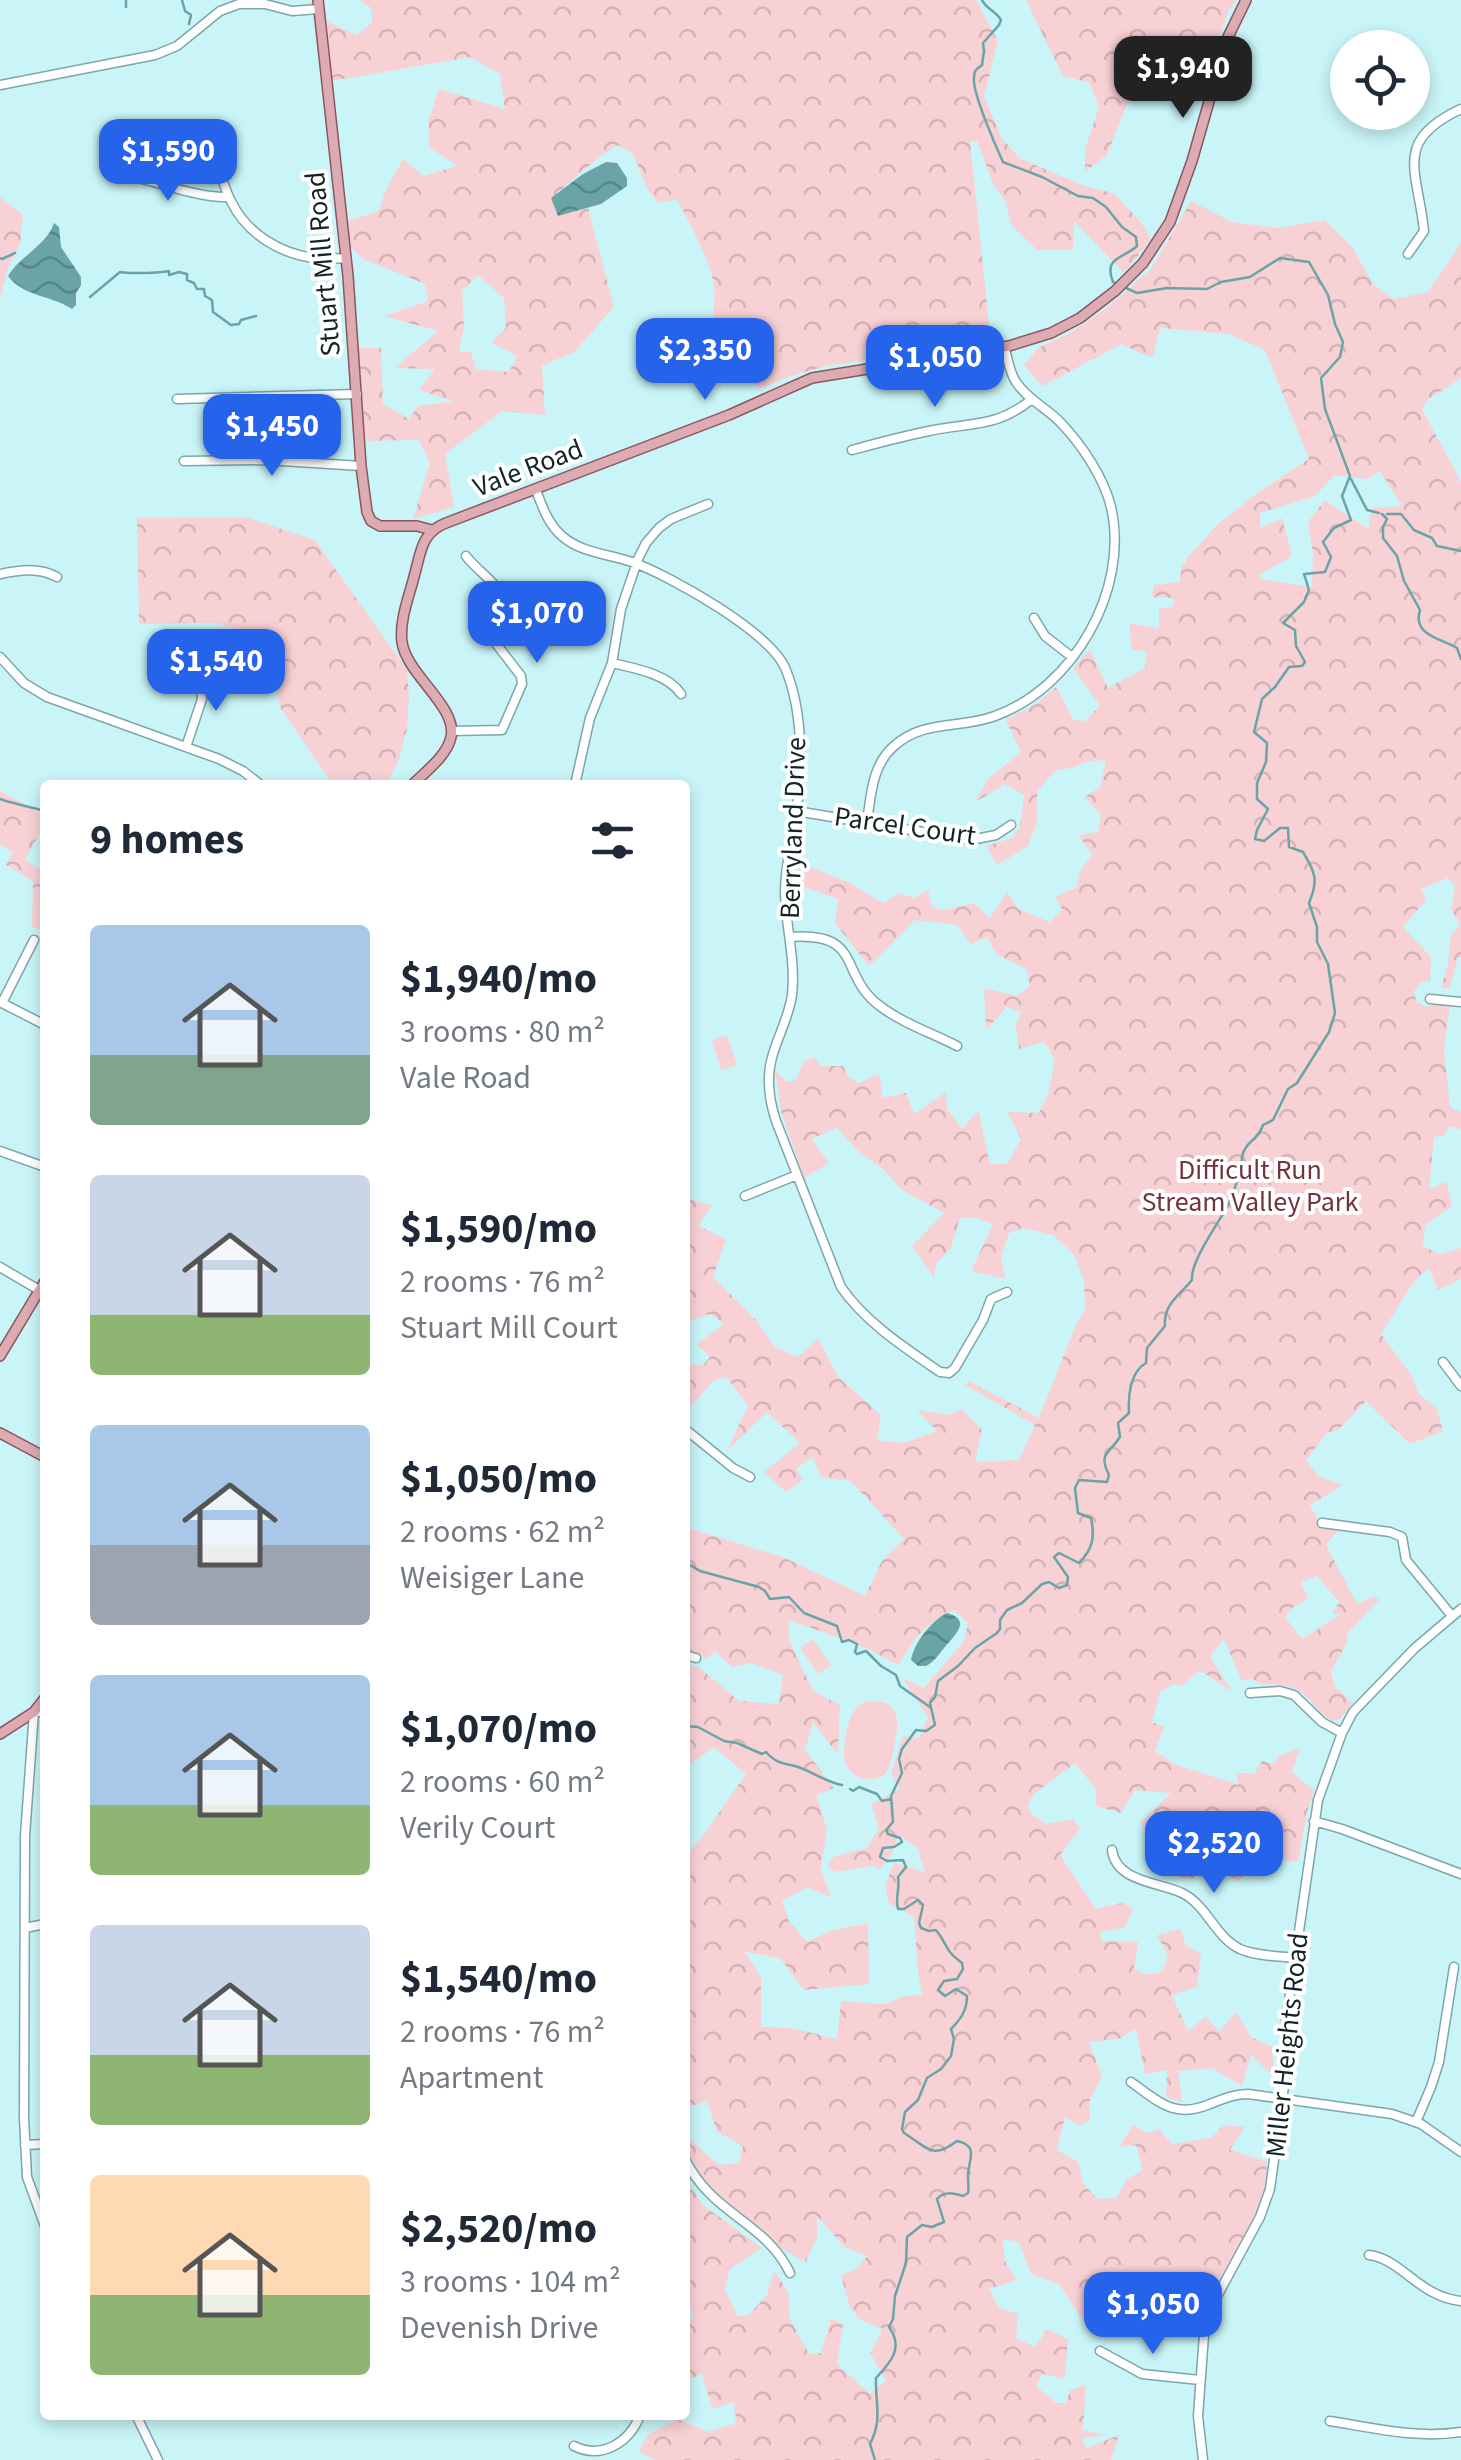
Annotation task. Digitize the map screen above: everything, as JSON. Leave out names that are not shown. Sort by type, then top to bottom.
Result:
[{"type":"main road","name":"Vale Road","points":[[432,530],[812,378],[1004,346],[1066,326],[1115,291],[1143,263],[1163,235],[1179,201],[1227,39],[1246,0]]},
{"type":"main road","name":"Stuart Mill Road","points":[[318,4],[367,512],[375,524],[432,530]]},
{"type":"main road","points":[[417,780],[444,751],[452,731],[445,712],[411,666],[402,643],[402,622],[414,576],[424,539],[432,530]]},
{"type":"main road","points":[[0,1356],[40,1288]]},
{"type":"main road","points":[[0,1433],[40,1454]]},
{"type":"main road","points":[[0,1734],[39,1712]]},
{"type":"street","points":[[0,85],[155,55],[177,46],[220,11],[238,4],[266,4],[292,12],[318,4]]},
{"type":"street","points":[[1408,254],[1424,232],[1414,150],[1428,128],[1461,108]]},
{"type":"street","points":[[212,158],[228,198],[248,226],[279,248],[303,256],[345,259]]},
{"type":"street","points":[[110,171],[228,198]]},
{"type":"street","points":[[867,822],[876,775],[884,757],[896,744],[931,726],[984,720],[1005,712],[1046,686],[1093,626],[1105,595],[1112,563],[1113,520],[1104,488],[1060,422],[1032,399],[1014,377],[1004,346]]},
{"type":"street","points":[[176,399],[357,394]]},
{"type":"street","points":[[852,450],[927,431],[1001,419],[1032,399]]},
{"type":"street","points":[[184,462],[266,460],[360,466]]},
{"type":"street","name":"Berryland Drive","points":[[536,490],[552,526],[565,539],[581,548],[636,564],[678,584],[772,646],[788,674],[800,742],[800,774],[785,888],[792,991],[771,1062],[770,1086],[776,1121],[846,1293],[874,1322],[940,1372],[949,1373],[956,1368],[991,1299],[1007,1292]]},
{"type":"street","points":[[575,780],[590,718],[612,662],[621,609],[646,543],[671,519],[708,504]]},
{"type":"street","points":[[452,731],[502,730],[522,684],[521,676],[494,641],[496,617],[504,598],[466,556]]},
{"type":"street","points":[[0,574],[36,570],[56,576]]},
{"type":"street","points":[[1034,618],[1045,636],[1072,657]]},
{"type":"street","points":[[0,657],[24,683],[47,697],[231,764],[254,780]]},
{"type":"street","points":[[612,662],[666,680],[681,694]]},
{"type":"street","points":[[186,747],[202,699],[201,679]]},
{"type":"street","name":"Parcel Court","points":[[796,811],[972,840],[994,836],[1010,825]]},
{"type":"street","points":[[790,937],[816,936],[833,942],[845,953],[863,988],[878,1006],[957,1046]]},
{"type":"street","points":[[34,940],[1,1002],[40,1022]]},
{"type":"street","points":[[1430,999],[1461,1002]]},
{"type":"street","points":[[0,1150],[40,1165]]},
{"type":"street","points":[[744,1196],[796,1175]]},
{"type":"street","points":[[0,1267],[40,1284]]},
{"type":"street","points":[[1443,1362],[1461,1386]]},
{"type":"street","points":[[690,1433],[750,1477]]},
{"type":"street","points":[[1322,1523],[1402,1537],[1406,1560],[1452,1616]]},
{"type":"street","name":"Miller Heights Road","points":[[1203,2460],[1198,2430],[1204,2334],[1212,2307],[1260,2218],[1276,2160],[1284,2100],[1284,2038],[1318,1800],[1342,1733],[1359,1705],[1461,1609]]},
{"type":"street","points":[[690,1656],[696,1658]]},
{"type":"street","points":[[1250,1694],[1287,1692],[1322,1722],[1342,1733]]},
{"type":"street","points":[[39,1712],[25,1836],[25,2145],[27,2176],[40,2215]]},
{"type":"street","points":[[1314,1821],[1461,1874]]},
{"type":"street","points":[[1112,1850],[1115,1863],[1127,1873],[1192,1900],[1236,1947],[1295,1958]]},
{"type":"street","points":[[25,1928],[40,1925]]},
{"type":"street","points":[[1416,2122],[1439,2062],[1454,1967]]},
{"type":"street","points":[[1131,2082],[1169,2108],[1184,2111],[1242,2094],[1379,2112],[1416,2122],[1461,2152]]},
{"type":"street","points":[[25,2145],[40,2144]]},
{"type":"street","points":[[690,2169],[711,2197],[771,2243],[790,2273]]},
{"type":"street","points":[[1369,2254],[1386,2259],[1425,2290],[1461,2302]]},
{"type":"street","points":[[1100,2351],[1142,2374],[1200,2380]]},
{"type":"street","points":[[138,2420],[158,2460]]},
{"type":"street","points":[[574,2446],[589,2453],[611,2449],[631,2433],[638,2420]]},
{"type":"street","points":[[1330,2421],[1408,2433],[1461,2432]]},
{"type":"green space","points":[[360,0],[976,0],[998,41],[984,96],[1001,137],[1019,158],[1082,185],[1115,194],[1151,239],[1124,273],[1074,221],[1073,250],[1037,250],[1011,225],[1005,200],[994,186],[977,141],[970,141],[989,324],[994,336],[829,365],[760,389],[719,341],[713,279],[677,199],[658,203],[633,154],[618,145],[551,198],[558,216],[588,208],[614,307],[574,352],[542,366],[545,415],[502,411],[445,454],[454,507],[413,519],[430,463],[419,440],[364,441],[359,348],[381,348],[383,404],[409,419],[418,406],[453,401],[419,390],[435,369],[395,368],[438,331],[384,316],[428,301],[425,284],[363,259],[350,247],[347,221],[379,211],[403,159],[424,176],[458,166],[430,148],[428,123],[439,89],[505,109],[500,74],[470,57],[332,81],[326,21],[356,35],[372,23],[371,8]],"holes":[[[478,275],[504,298],[506,328],[491,342],[518,357],[508,372],[476,369],[471,352],[459,352],[464,327],[462,291]]]},
{"type":"green space","points":[[1026,0],[1236,0],[1219,37],[1189,43],[1142,66],[1107,155],[1085,172],[1085,149],[1099,107],[1089,82],[1063,76]]},
{"type":"green space","points":[[0,197],[23,215],[20,244],[0,298]]},
{"type":"green space","name":"Difficult Run Stream Valley Park","points":[[1191,201],[1232,222],[1278,228],[1325,220],[1353,248],[1373,284],[1393,299],[1428,292],[1461,243],[1461,378],[1427,400],[1422,409],[1461,482],[1461,957],[1449,989],[1441,988],[1451,934],[1460,926],[1451,909],[1455,886],[1448,878],[1421,889],[1426,900],[1403,927],[1431,957],[1430,981],[1419,983],[1414,992],[1417,1003],[1426,1007],[1450,1005],[1444,1049],[1450,1107],[1461,1112],[1461,1129],[1449,1126],[1445,1135],[1434,1137],[1429,1189],[1447,1182],[1452,1206],[1425,1225],[1423,1247],[1441,1254],[1461,1248],[1461,1279],[1438,1290],[1429,1268],[1413,1283],[1381,1334],[1412,1376],[1418,1393],[1437,1409],[1443,1431],[1410,1444],[1366,1401],[1338,1430],[1327,1433],[1306,1460],[1318,1476],[1343,1485],[1310,1505],[1318,1520],[1340,1528],[1326,1545],[1357,1604],[1375,1596],[1379,1600],[1347,1633],[1347,1642],[1331,1672],[1335,1687],[1353,1703],[1340,1719],[1328,1718],[1294,1688],[1252,1679],[1242,1681],[1224,1639],[1210,1656],[1232,1692],[1200,1670],[1182,1686],[1174,1684],[1160,1692],[1152,1722],[1164,1727],[1155,1751],[1174,1764],[1239,1785],[1236,1773],[1255,1773],[1262,1761],[1274,1764],[1278,1756],[1300,1748],[1292,1772],[1314,1791],[1298,1862],[1257,1857],[1238,1882],[1210,1860],[1192,1879],[1148,1871],[1202,1846],[1182,1811],[1155,1836],[1140,1823],[1171,1793],[1135,1790],[1121,1813],[1096,1806],[1096,1789],[1075,1763],[1034,1794],[1028,1806],[1046,1824],[1073,1819],[1080,1829],[1060,1855],[1096,1909],[1125,1902],[1133,1910],[1125,1927],[1100,1932],[1101,1941],[1138,1942],[1134,1968],[1146,1975],[1163,1971],[1168,1956],[1157,1935],[1181,1929],[1185,1945],[1201,1954],[1197,1987],[1172,1995],[1188,2031],[1206,2016],[1219,2032],[1236,2012],[1251,2037],[1272,2047],[1275,2078],[1251,2055],[1242,2086],[1212,2068],[1178,2071],[1182,2102],[1166,2097],[1167,2070],[1145,2074],[1136,2029],[1119,2039],[1089,2042],[1102,2077],[1089,2102],[1090,2120],[1081,2126],[1065,2117],[1057,2150],[1078,2162],[1083,2183],[1097,2199],[1116,2198],[1127,2179],[1143,2170],[1136,2145],[1119,2147],[1133,2125],[1147,2133],[1159,2129],[1172,2144],[1211,2138],[1224,2125],[1245,2127],[1230,2150],[1266,2161],[1263,2192],[1250,2225],[1215,2286],[1181,2278],[1168,2297],[1119,2288],[1084,2322],[1059,2284],[1031,2274],[1019,2242],[1003,2239],[1005,2262],[1017,2280],[989,2289],[999,2308],[1018,2314],[1016,2338],[1035,2347],[1047,2329],[1068,2339],[1065,2379],[1042,2374],[1036,2386],[1056,2403],[1066,2403],[1070,2390],[1086,2385],[1083,2430],[1106,2435],[1082,2438],[1086,2448],[1119,2435],[1111,2460],[655,2460],[639,2452],[647,2435],[676,2420],[708,2432],[736,2423],[734,2402],[712,2409],[702,2373],[690,2380],[690,2186],[703,2205],[762,2248],[730,2269],[725,2289],[737,2316],[749,2315],[767,2295],[774,2270],[788,2292],[790,2319],[809,2354],[821,2353],[831,2319],[843,2324],[837,2364],[870,2394],[886,2380],[870,2353],[883,2329],[857,2316],[841,2276],[859,2267],[867,2256],[844,2247],[817,2216],[817,2237],[806,2262],[780,2248],[760,2227],[714,2194],[690,2156],[690,2139],[719,2165],[739,2163],[743,2146],[717,2132],[707,2101],[690,2106],[690,1851],[746,1774],[714,1747],[690,1764],[690,1665],[700,1668],[739,1701],[779,1704],[783,1675],[752,1663],[732,1667],[715,1651],[707,1658],[690,1650],[690,1529],[785,1558],[865,1596],[882,1561],[904,1539],[851,1481],[821,1477],[812,1457],[796,1469],[803,1480],[786,1492],[764,1472],[800,1443],[767,1412],[727,1451],[748,1405],[726,1377],[714,1380],[690,1407],[690,1364],[703,1365],[710,1357],[697,1344],[724,1324],[710,1314],[690,1320],[690,1199],[712,1205],[698,1226],[726,1239],[713,1277],[757,1321],[775,1347],[798,1357],[818,1338],[838,1377],[881,1415],[877,1440],[903,1443],[937,1431],[917,1410],[949,1415],[962,1409],[982,1430],[975,1462],[1019,1460],[1035,1425],[965,1385],[969,1381],[1039,1418],[1085,1308],[1084,1281],[1074,1254],[1053,1235],[1023,1228],[1009,1233],[1001,1256],[1005,1279],[971,1271],[993,1224],[976,1218],[960,1218],[951,1248],[936,1264],[934,1278],[912,1246],[944,1213],[902,1190],[837,1128],[811,1139],[829,1163],[804,1178],[781,1111],[775,1070],[787,1081],[795,1081],[804,1061],[815,1057],[820,1066],[843,1066],[848,1077],[859,1083],[879,1074],[883,1098],[906,1093],[914,1114],[946,1092],[947,1109],[962,1129],[978,1110],[990,1164],[1007,1164],[1021,1139],[1007,1112],[1039,1113],[1048,1094],[1055,1060],[1044,1042],[1019,1049],[1016,1025],[1021,1012],[1007,1007],[986,1030],[984,988],[1017,996],[1030,986],[1026,969],[996,954],[987,937],[971,944],[957,925],[915,920],[869,966],[835,923],[838,899],[793,883],[795,861],[850,883],[883,903],[900,893],[914,898],[928,890],[932,907],[946,910],[973,903],[990,918],[1007,892],[1018,909],[1050,922],[1062,909],[1055,897],[1077,887],[1080,872],[1092,854],[1078,835],[1098,832],[1101,815],[1085,797],[1100,787],[1106,761],[1056,770],[1037,791],[1037,821],[1028,846],[997,865],[986,846],[1012,838],[1020,826],[1024,795],[1005,784],[974,803],[988,779],[1021,752],[1006,720],[1036,704],[1056,687],[1073,719],[1084,722],[1100,706],[1073,668],[1090,649],[1108,688],[1145,668],[1147,652],[1132,650],[1129,623],[1159,628],[1159,608],[1173,607],[1174,598],[1152,597],[1154,585],[1180,582],[1182,563],[1186,564],[1186,559],[1218,524],[1309,459],[1265,350],[1228,334],[1160,328],[1153,356],[1122,344],[1042,386],[1024,365],[1038,348],[1070,333],[1107,308],[1151,269]],"holes":[[[1380,471],[1402,506],[1372,508],[1368,529],[1325,500],[1308,522],[1313,554],[1312,587],[1260,579],[1259,575],[1292,556],[1282,518],[1260,528],[1260,513],[1315,496],[1335,475],[1367,479]],[[1317,1576],[1339,1602],[1332,1614],[1341,1614],[1302,1639],[1286,1618],[1289,1610],[1308,1598],[1301,1582]],[[954,1610],[968,1623],[964,1641],[924,1688],[903,1679],[928,1717],[919,1738],[903,1736],[891,1774],[900,1789],[871,1804],[879,1829],[867,1848],[833,1857],[827,1866],[835,1872],[873,1866],[879,1870],[892,1854],[898,1835],[918,1848],[925,1872],[894,1863],[885,1885],[889,1903],[914,1917],[922,1995],[904,1996],[884,2004],[841,2001],[837,2039],[791,2028],[761,2027],[761,1977],[745,1952],[780,1958],[804,1990],[869,1984],[868,1923],[830,1931],[807,1942],[789,1921],[782,1901],[808,1887],[831,1898],[821,1869],[827,1829],[816,1795],[834,1788],[805,1750],[813,1722],[838,1755],[840,1705],[813,1691],[789,1640],[789,1620],[864,1647],[899,1665],[921,1633]]]},
{"type":"green space","points":[[245,517],[315,540],[407,670],[407,729],[389,780],[330,780],[281,709],[272,678],[216,680],[215,676],[270,674],[261,635],[214,623],[139,624],[137,518]]},
{"type":"green space","points":[[0,791],[40,812],[40,833],[25,860],[40,869],[40,929],[32,927],[33,881],[6,865],[13,852],[0,845]]},
{"type":"green space","points":[[727,1035],[737,1065],[721,1070],[712,1040]]},
{"type":"green space","points":[[813,1639],[831,1665],[818,1674],[800,1648]]},
{"type":"green space","points":[[867,1701],[888,1704],[897,1720],[888,1770],[872,1779],[852,1773],[844,1755],[851,1716]]},
{"type":"water","points":[[606,162],[617,163],[627,178],[627,186],[601,204],[558,216],[551,198]]},
{"type":"water","points":[[54,223],[59,227],[61,247],[81,277],[72,309],[21,288],[8,276],[46,238]]},
{"type":"water","points":[[947,1613],[959,1620],[959,1629],[931,1663],[918,1666],[911,1660],[919,1640]]},
{"type":"waterway","points":[[126,0],[126,7]]},
{"type":"waterway","points":[[182,0],[185,11],[191,15],[189,24]]},
{"type":"waterway","points":[[982,0],[1001,20],[983,43],[982,65],[975,72],[974,85],[1003,162],[1078,196],[1093,198],[1136,237],[1137,246],[1113,263],[1111,274],[1117,284]]},
{"type":"waterway","points":[[0,258],[15,253]]},
{"type":"waterway","points":[[875,2460],[870,2444],[877,2419],[876,2378],[891,2360],[895,2348],[889,2327],[906,2263],[907,2237],[922,2225],[932,2227],[944,2222],[937,2199],[940,2196],[968,2193],[971,2154],[968,2146],[957,2141],[942,2150],[930,2150],[902,2129],[905,2112],[918,2100],[927,2078],[951,2056],[951,2029],[963,2014],[967,1996],[956,1989],[945,1996],[938,1990],[944,1981],[957,1979],[962,1963],[936,1930],[921,1928],[923,1905],[918,1900],[898,1909],[898,1877],[906,1867],[903,1860],[887,1861],[880,1857],[883,1848],[902,1842],[886,1830],[893,1822],[891,1796],[902,1773],[902,1749],[916,1730],[926,1731],[935,1725],[930,1703],[938,1681],[997,1633],[1007,1610],[1022,1603],[1042,1584],[1049,1582],[1059,1588],[1067,1585],[1068,1577],[1054,1557],[1059,1553],[1079,1563],[1090,1548],[1091,1518],[1078,1513],[1075,1488],[1079,1480],[1107,1482],[1106,1454],[1120,1437],[1118,1423],[1129,1413],[1131,1385],[1136,1372],[1146,1363],[1147,1348],[1165,1326],[1170,1306],[1192,1280],[1199,1255],[1232,1196],[1243,1152],[1263,1125],[1273,1120],[1288,1089],[1297,1083],[1329,1032],[1335,1013],[1328,964],[1317,942],[1317,927],[1309,903],[1315,882],[1310,865],[1303,852],[1289,847],[1288,828],[1280,828],[1264,841],[1255,839],[1268,809],[1257,799],[1267,743],[1254,732],[1262,699],[1289,667],[1305,662],[1296,646],[1295,630],[1283,623],[1304,602],[1309,590],[1304,574],[1325,572],[1331,557],[1323,542],[1334,528],[1351,520],[1342,496],[1350,476],[1325,409],[1321,378],[1340,357],[1343,342],[1328,295],[1309,262],[1280,258],[1250,277],[1207,289],[1167,288],[1137,293],[1124,287]]},
{"type":"waterway","points":[[90,297],[120,272],[179,272],[187,274],[187,280],[197,289],[204,289],[205,296],[212,300],[213,312],[231,325],[256,316]]},
{"type":"waterway","points":[[1351,479],[1367,510],[1379,513]]},
{"type":"waterway","points":[[1382,514],[1387,519],[1383,538],[1397,556],[1404,581],[1420,610],[1420,625],[1429,635],[1457,648],[1461,659]]},
{"type":"waterway","points":[[1387,514],[1401,514],[1414,530],[1432,538],[1437,546],[1461,551]]},
{"type":"waterway","points":[[0,799],[40,810]]},
{"type":"waterway","points":[[690,1565],[759,1587],[770,1599],[789,1597],[804,1613],[837,1626],[842,1642],[857,1644],[857,1654],[866,1651],[896,1675],[900,1686],[930,1707]]},
{"type":"waterway","points":[[690,1726],[762,1754],[766,1752],[779,1762],[842,1785]]},
{"type":"waterway","points":[[850,1789],[859,1787],[877,1794],[882,1801],[891,1799]]}]
